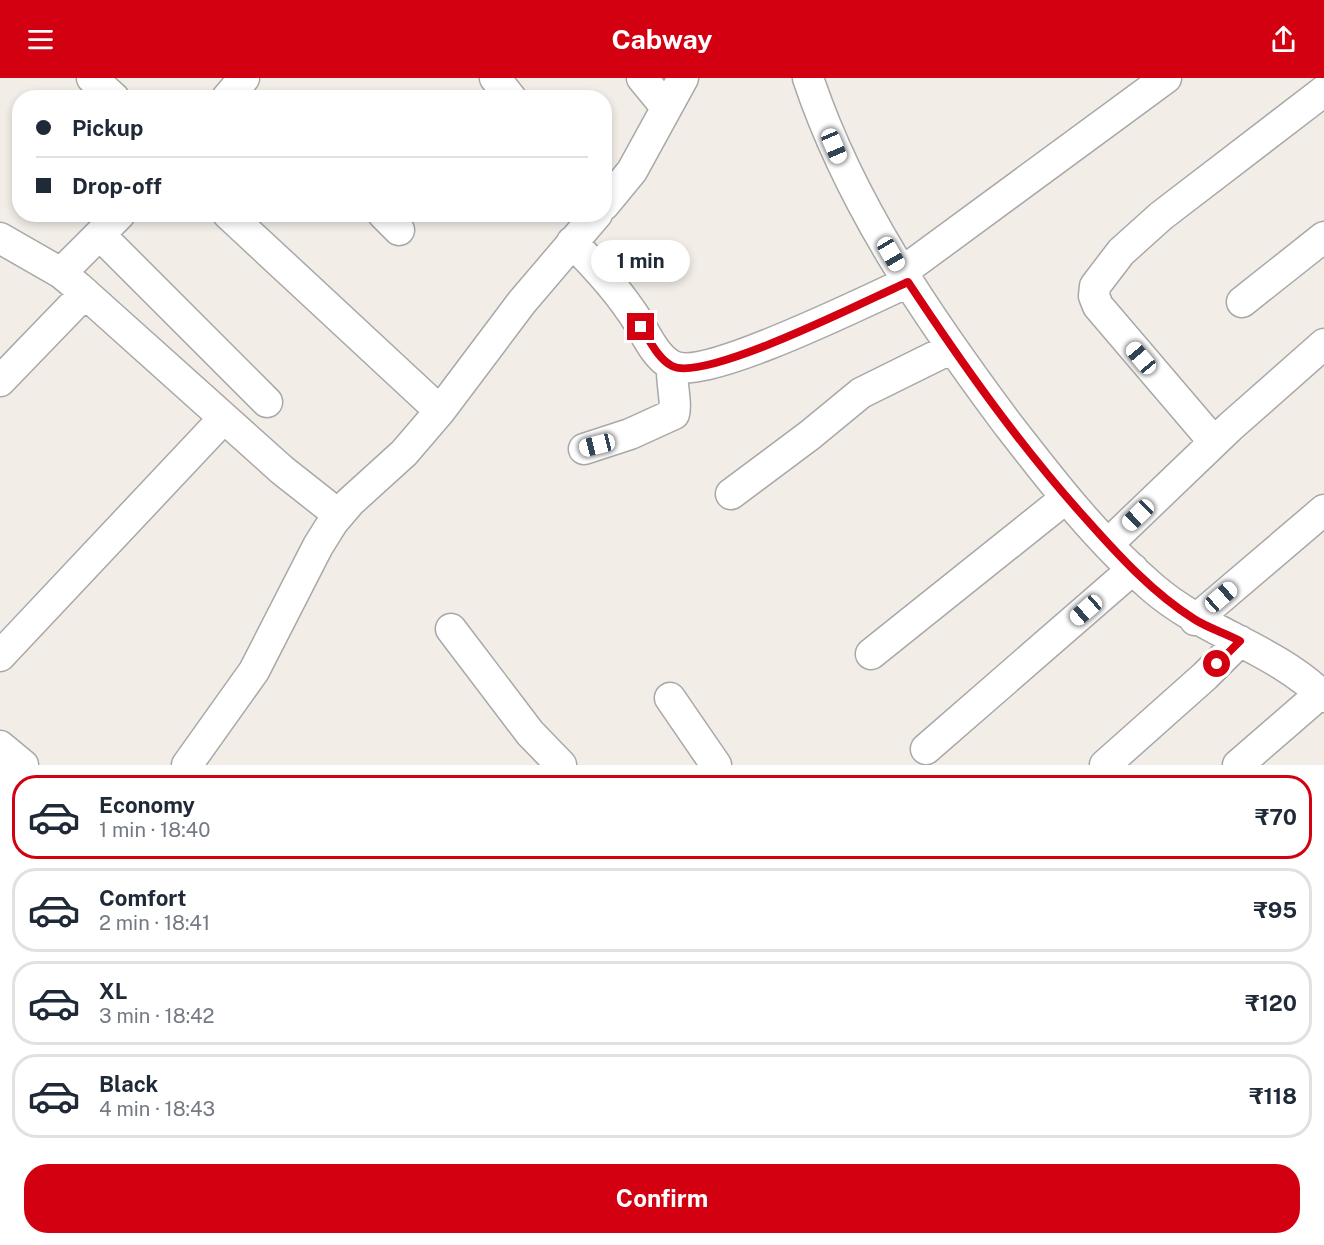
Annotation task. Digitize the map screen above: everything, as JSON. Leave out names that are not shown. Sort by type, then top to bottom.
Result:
[{"type":"street","points":[[93,78],[106,90]]},
{"type":"street","points":[[495,78],[505,90]]},
{"type":"street","points":[[642,78],[665,106]]},
{"type":"street","points":[[612,194],[632,171],[665,106],[683,78]]},
{"type":"street","points":[[807,78],[842,167],[905,277],[952,348],[1066,498],[1153,588],[1195,620],[1277,659],[1322,695],[1238,765]]},
{"type":"street","points":[[572,242],[608,280],[662,358],[672,366],[684,369],[696,367],[749,352],[905,277],[1166,78]]},
{"type":"street","points":[[1214,442],[1104,314],[1094,296],[1095,286],[1121,252],[1161,216],[1324,91]]},
{"type":"street","points":[[237,222],[440,411]]},
{"type":"street","points":[[187,765],[254,671],[318,546],[339,515],[404,453],[440,411],[483,352],[589,222]]},
{"type":"street","points":[[61,273],[110,225],[267,402]]},
{"type":"street","points":[[1242,302],[1324,237]]},
{"type":"street","points":[[0,238],[61,273],[86,293],[282,470],[339,515]]},
{"type":"street","points":[[0,381],[86,293]]},
{"type":"street","points":[[1108,544],[1214,442],[1324,344]]},
{"type":"street","points":[[731,494],[810,435],[861,393],[952,348]]},
{"type":"street","points":[[584,448],[620,438],[674,414],[672,366]]},
{"type":"street","points":[[0,656],[224,418]]},
{"type":"street","points":[[871,654],[1066,498]]},
{"type":"street","points":[[1195,620],[1324,510]]},
{"type":"street","points":[[926,749],[1133,569]]},
{"type":"street","points":[[450,629],[530,734],[561,765]]},
{"type":"street","points":[[1105,765],[1205,676],[1240,641]]},
{"type":"street","points":[[670,698],[716,765]]},
{"type":"street","points":[[0,746],[23,765]]},
{"type":"route","points":[[641,327],[662,358],[672,366],[684,369],[696,367],[749,352],[908,282],[996,408],[1051,480],[1108,544],[1153,588],[1195,620],[1240,641],[1217,664]]}]
